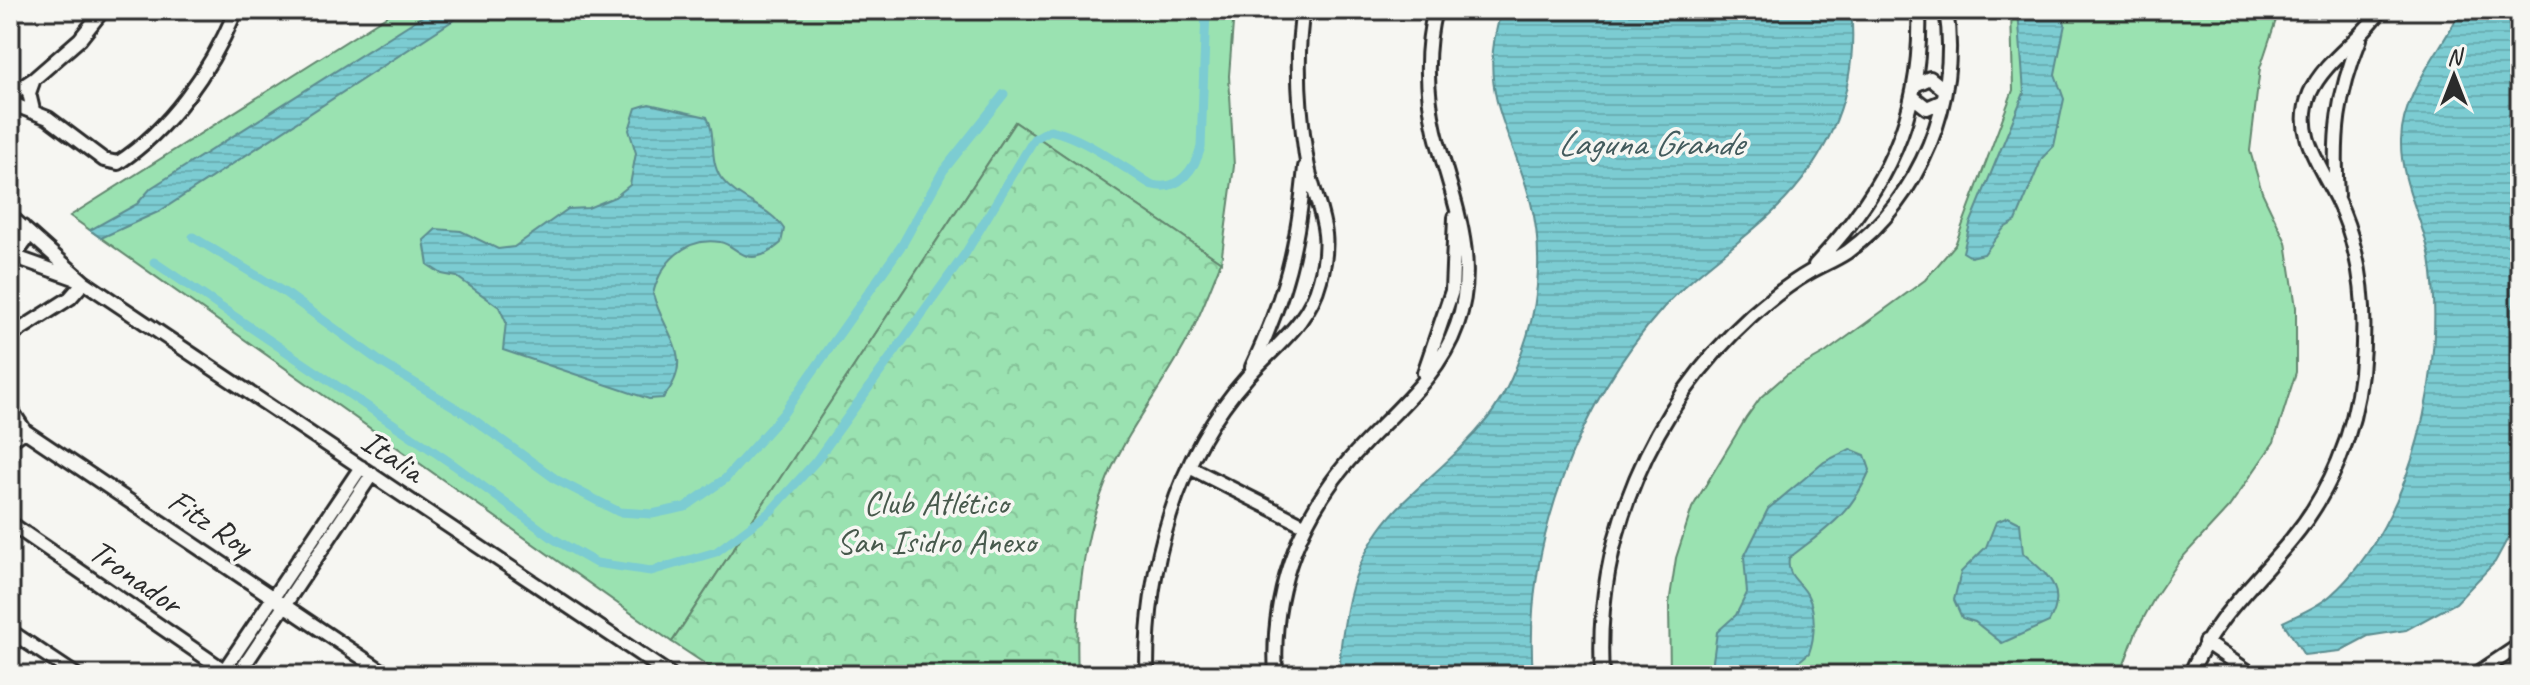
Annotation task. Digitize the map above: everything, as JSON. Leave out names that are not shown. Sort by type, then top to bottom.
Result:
[{"type":"street","points":[[10,95],[34,79],[80,39],[103,10]]},
{"type":"street","points":[[1147,675],[1146,639],[1155,569],[1189,467],[1215,422],[1248,376],[1270,330],[1294,259],[1306,160],[1299,72],[1303,10]]},
{"type":"street","points":[[1276,675],[1275,639],[1283,585],[1304,525],[1344,464],[1419,386],[1448,312],[1455,271],[1455,206],[1429,95],[1429,47],[1435,10]]},
{"type":"street","points":[[1807,273],[1864,209],[1892,160],[1914,91],[1919,10]]},
{"type":"street","points":[[1602,675],[1604,606],[1614,546],[1649,446],[1680,396],[1722,346],[1751,316],[1807,273],[1848,252],[1879,222],[1920,165],[1944,95],[1949,40],[1946,10]]},
{"type":"street","points":[[2190,675],[2205,642],[2244,589],[2274,560],[2313,510],[2350,430],[2361,375],[2363,312],[2356,254],[2337,200],[2306,136],[2306,103],[2319,76],[2361,37],[2381,10]]},
{"type":"street","points":[[10,103],[33,110],[67,130],[104,160],[118,163],[151,135],[189,93],[218,49],[234,15]]},
{"type":"street","points":[[2337,200],[2334,158],[2337,108],[2361,37]]},
{"type":"street","points":[[2330,65],[2341,64],[2347,73]]},
{"type":"street","points":[[1914,91],[1930,78],[1944,95]]},
{"type":"street","points":[[33,110],[29,93],[34,79]]},
{"type":"street","points":[[1914,91],[1927,108],[1944,95]]},
{"type":"street","points":[[2316,162],[2326,165],[2334,158]]},
{"type":"street","points":[[1248,376],[1287,339],[1305,315],[1319,284],[1326,244],[1321,205],[1306,160]]},
{"type":"street","points":[[1302,206],[1312,200],[1321,205]]},
{"type":"street","points":[[1864,209],[1870,221],[1879,222]]},
{"type":"street","name":"Italia","points":[[10,216],[84,282],[671,675]]},
{"type":"street","points":[[10,255],[23,246],[26,237],[23,227]]},
{"type":"street","name":"Italia","points":[[10,255],[84,282]]},
{"type":"street","points":[[10,336],[70,298],[84,282]]},
{"type":"street","points":[[1270,330],[1275,338],[1287,339]]},
{"type":"street","name":"Fitz Roy","points":[[10,408],[25,431],[388,675]]},
{"type":"street","points":[[10,441],[25,431]]},
{"type":"street","points":[[1189,467],[1304,525]]},
{"type":"street","points":[[226,673],[367,471]]},
{"type":"street","name":"Tronador","points":[[10,523],[226,673]]},
{"type":"street","points":[[238,675],[279,601]]},
{"type":"street","points":[[10,631],[76,675]]},
{"type":"street","points":[[2205,642],[2253,675]]},
{"type":"street","points":[[2475,675],[2520,645]]},
{"type":"green space","points":[[396,10],[1234,10],[1229,76],[1234,166],[1221,262],[1015,122],[672,642],[70,216]]},
{"type":"green space","points":[[2011,10],[2284,10],[2277,17],[2260,68],[2250,151],[2262,192],[2286,242],[2296,307],[2296,372],[2274,442],[2229,507],[2180,560],[2155,597],[2136,632],[2120,675],[1670,675],[1669,604],[1676,558],[1692,508],[1746,418],[1761,397],[1786,375],[1825,353],[1925,280],[1955,245],[2013,90]]},
{"type":"green space","name":"Club Atlético San Isidro Anexo","points":[[1015,122],[1221,262],[1190,335],[1127,440],[1099,500],[1082,574],[1078,675],[722,675],[672,642]]},
{"type":"water","points":[[432,10],[469,10],[160,211],[101,238],[90,230],[137,204],[151,188]]},
{"type":"water","name":"Laguna Grande","points":[[1502,10],[1851,10],[1850,67],[1845,94],[1825,145],[1794,190],[1664,307],[1633,345],[1582,431],[1562,478],[1547,527],[1537,576],[1532,626],[1533,675],[1341,675],[1347,609],[1356,575],[1369,547],[1403,503],[1466,443],[1495,409],[1516,368],[1535,304],[1538,270],[1535,219],[1494,88],[1494,39]]},
{"type":"water","points":[[2018,10],[2060,10],[2065,24],[2055,74],[2064,99],[2054,146],[2042,158],[2016,221],[2004,228],[1984,254],[1971,257],[1963,252],[1970,224],[2024,93]]},
{"type":"water","points":[[2461,10],[2520,10],[2520,276],[2516,306],[2520,516],[2495,562],[2456,603],[2406,630],[2368,636],[2340,651],[2304,655],[2283,622],[2326,599],[2360,564],[2384,526],[2403,484],[2418,439],[2428,392],[2434,300],[2430,258],[2404,171],[2401,141],[2403,123],[2415,89]]},
{"type":"water","points":[[649,104],[707,117],[712,131],[715,163],[721,178],[736,192],[770,214],[784,229],[781,243],[761,255],[747,256],[724,243],[707,241],[685,248],[668,263],[653,294],[675,347],[677,370],[673,384],[663,398],[649,399],[503,350],[506,322],[499,307],[457,277],[442,274],[428,265],[424,240],[436,229],[461,231],[498,249],[514,247],[568,209],[588,208],[615,197],[630,185],[636,153],[629,130],[636,108]]},
{"type":"water","points":[[1850,449],[1865,455],[1870,470],[1863,486],[1836,520],[1789,558],[1790,570],[1811,602],[1813,632],[1809,653],[1783,675],[1711,675],[1717,632],[1736,615],[1747,593],[1744,557],[1768,509],[1824,462]]},
{"type":"water","points":[[2008,517],[2020,523],[2023,553],[2052,582],[2056,600],[2049,622],[2002,643],[1975,622],[1962,618],[1954,600],[1961,572],[1986,547],[1996,522]]},
{"type":"waterway","points":[[154,262],[454,465],[554,539],[596,563],[651,571],[716,552],[771,511],[816,461],[965,254],[1034,139],[1050,130],[1072,137],[1153,185],[1171,185],[1190,170],[1201,147],[1206,10]]},
{"type":"waterway","points":[[193,237],[287,294],[382,363],[466,414],[557,480],[619,512],[652,514],[685,507],[725,479],[783,414],[902,245],[943,171],[1004,94]]}]
